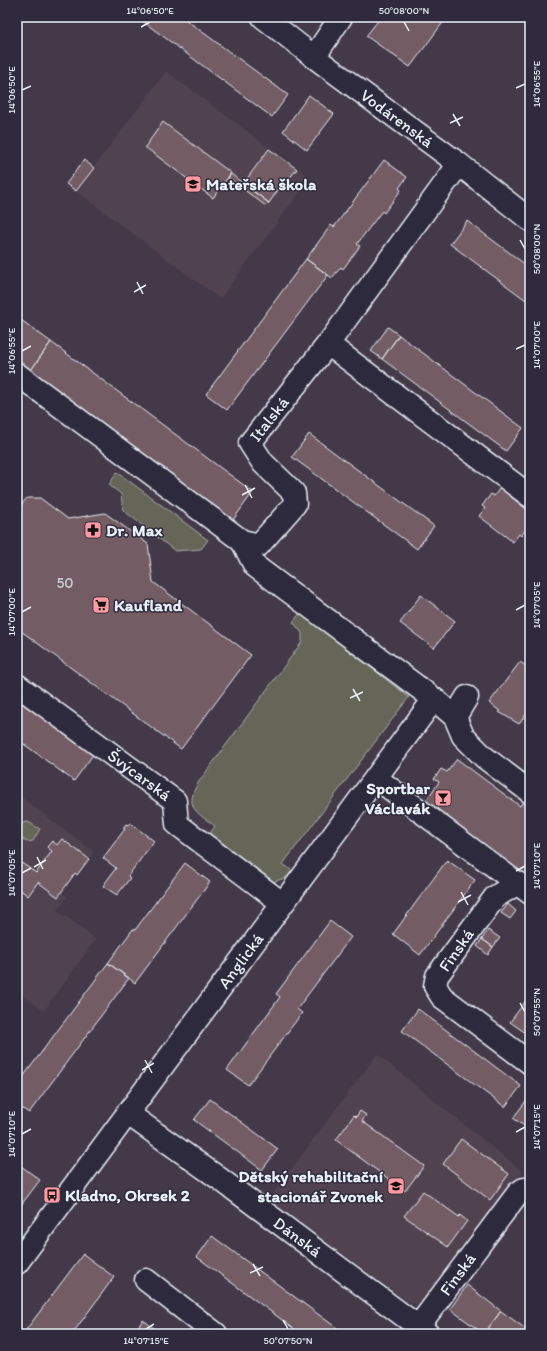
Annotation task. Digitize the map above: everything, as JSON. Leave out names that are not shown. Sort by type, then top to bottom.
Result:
[{"type":"street","name":"Vodárenská","points":[[263,17],[314,57],[459,164],[530,220]]},
{"type":"street","points":[[314,57],[341,17]]},
{"type":"street","name":"Italská","points":[[251,543],[295,504],[294,493],[264,463],[250,443],[328,344],[459,164]]},
{"type":"street","points":[[328,344],[530,496]]},
{"type":"street","points":[[17,374],[251,543],[255,566],[434,699],[455,717],[463,736],[484,757],[530,792]]},
{"type":"street","name":"Švýcarská","points":[[17,685],[175,800],[177,824],[282,903]]},
{"type":"street","points":[[455,717],[467,698]]},
{"type":"street","name":"Anglická","points":[[17,1263],[23,1241],[127,1113],[434,699]]},
{"type":"street","points":[[376,778],[524,888]]},
{"type":"street","name":"Finská","points":[[524,888],[495,897],[437,976],[435,986],[442,997],[530,1063]]},
{"type":"street","name":"Dánská","points":[[127,1113],[220,1179],[423,1330]]},
{"type":"street","name":"Finská","points":[[423,1330],[518,1193],[524,1189],[530,1189]]},
{"type":"street","points":[[146,1280],[216,1334]]},
{"type":"shaded area","name":"Mateřská škola","points":[[166,71],[310,178],[220,299],[76,191]]},
{"type":"shaded area","points":[[17,794],[94,852],[77,875],[75,874],[61,892],[67,897],[57,910],[96,939],[44,1011],[17,991]]},
{"type":"shaded area","name":"Dětský rehabilitační stacionář Zvonek","points":[[377,1054],[523,1172],[433,1294],[425,1301],[415,1304],[406,1301],[269,1199]]},
{"type":"green space","points":[[117,472],[208,540],[201,549],[175,551],[123,510],[121,494],[109,485]]},
{"type":"green space","points":[[300,613],[409,697],[283,864],[294,872],[285,878],[273,882],[262,879],[207,838],[215,826],[198,813],[192,803],[192,798],[198,783],[302,642],[302,633],[293,622]]},
{"type":"green space","points":[[28,822],[40,829],[33,841],[27,842],[17,835],[17,824]]},
{"type":"building","points":[[137,17],[182,17],[288,95],[272,117]]},
{"type":"building","points":[[381,17],[447,17],[410,67],[366,36]]},
{"type":"building","points":[[309,95],[334,114],[307,150],[283,131]]},
{"type":"building","points":[[163,122],[231,173],[213,198],[145,147]]},
{"type":"building","points":[[269,149],[297,169],[287,181],[285,180],[269,203],[243,184]]},
{"type":"building","points":[[84,160],[94,168],[76,191],[66,184]]},
{"type":"building","points":[[384,160],[407,177],[399,188],[401,190],[384,213],[382,211],[357,244],[360,246],[343,269],[341,267],[332,278],[306,259],[331,225],[334,227]]},
{"type":"building","points":[[231,174],[269,203],[266,206],[228,178]]},
{"type":"building","points":[[467,221],[530,268],[530,303],[450,244]]},
{"type":"building","points":[[306,259],[328,275],[227,410],[206,394]]},
{"type":"building","points":[[17,317],[51,342],[31,370],[17,360]]},
{"type":"building","points":[[388,327],[399,335],[382,359],[371,351]]},
{"type":"building","points":[[399,335],[523,428],[506,451],[382,359]]},
{"type":"building","points":[[51,342],[253,492],[233,520],[31,370]]},
{"type":"building","points":[[309,434],[434,526],[417,549],[292,457]]},
{"type":"building","points":[[500,488],[530,512],[530,518],[527,521],[530,524],[521,536],[519,534],[513,542],[479,516],[485,508],[482,506],[491,494],[494,496]]},
{"type":"building","name":"Kaufland","points":[[27,498],[40,498],[68,519],[105,513],[148,544],[153,582],[251,655],[181,749],[17,628],[17,510]]},
{"type":"building","points":[[421,595],[455,621],[434,648],[400,623]]},
{"type":"building","points":[[520,662],[530,669],[530,709],[519,724],[499,712],[500,711],[489,703]]},
{"type":"building","points":[[17,696],[95,752],[74,781],[17,739]]},
{"type":"building","points":[[457,759],[520,806],[522,803],[530,809],[527,812],[530,814],[530,887],[425,802],[439,782],[434,779],[441,769],[447,772]]},
{"type":"building","points":[[130,823],[154,841],[128,876],[130,878],[117,895],[103,886],[116,868],[103,858],[125,829],[123,828],[126,824],[128,825]]},
{"type":"building","points":[[62,839],[89,859],[77,875],[75,873],[58,897],[38,882],[28,896],[17,887],[17,860],[36,873],[52,851],[47,847],[52,841],[57,845]]},
{"type":"building","points":[[447,860],[475,880],[420,955],[393,934]]},
{"type":"building","points":[[185,863],[210,882],[135,983],[108,963],[133,929],[135,930]]},
{"type":"building","points":[[508,904],[516,911],[510,919],[501,913]]},
{"type":"building","points":[[330,921],[351,937],[297,1009],[302,1013],[248,1085],[227,1070],[280,997],[276,994]]},
{"type":"building","points":[[488,930],[500,938],[493,947],[482,939]]},
{"type":"building","points":[[482,939],[493,947],[488,955],[477,946]]},
{"type":"building","points":[[108,963],[129,978],[29,1113],[17,1105],[17,1085]]},
{"type":"building","points":[[530,995],[530,1036],[510,1022]]},
{"type":"building","points":[[418,1009],[521,1086],[505,1107],[402,1031]]},
{"type":"building","points":[[529,1097],[530,1098],[530,1130],[513,1118]]},
{"type":"building","points":[[210,1099],[278,1149],[262,1170],[194,1120]]},
{"type":"building","points":[[360,1111],[366,1115],[362,1121],[424,1166],[405,1191],[336,1140],[354,1115],[356,1117]]},
{"type":"building","points":[[461,1139],[509,1174],[490,1200],[443,1164]]},
{"type":"building","points":[[17,1163],[40,1180],[21,1205],[17,1202]]},
{"type":"building","points":[[423,1191],[459,1217],[460,1215],[467,1221],[448,1247],[404,1216]]},
{"type":"building","points":[[212,1236],[345,1334],[301,1334],[197,1257]]},
{"type":"building","points":[[83,1254],[114,1277],[72,1334],[23,1334]]},
{"type":"building","points":[[467,1285],[501,1311],[484,1334],[450,1309]]},
{"type":"building","points":[[501,1311],[530,1332],[530,1334],[484,1334]]},
{"type":"building","points":[[143,1320],[162,1334],[133,1334]]},
{"type":"place","name":"Mateřská škola","points":[[193,184]]},
{"type":"place","name":"Dr. Max","points":[[93,530]]},
{"type":"place","name":"Kaufland","points":[[101,605]]},
{"type":"place","name":"Sportbar Václavák","points":[[443,798]]},
{"type":"place","name":"Dětský rehabilitační stacionář Zvonek","points":[[396,1186]]},
{"type":"place","name":"Kladno, Okrsek 2","points":[[52,1195]]}]
